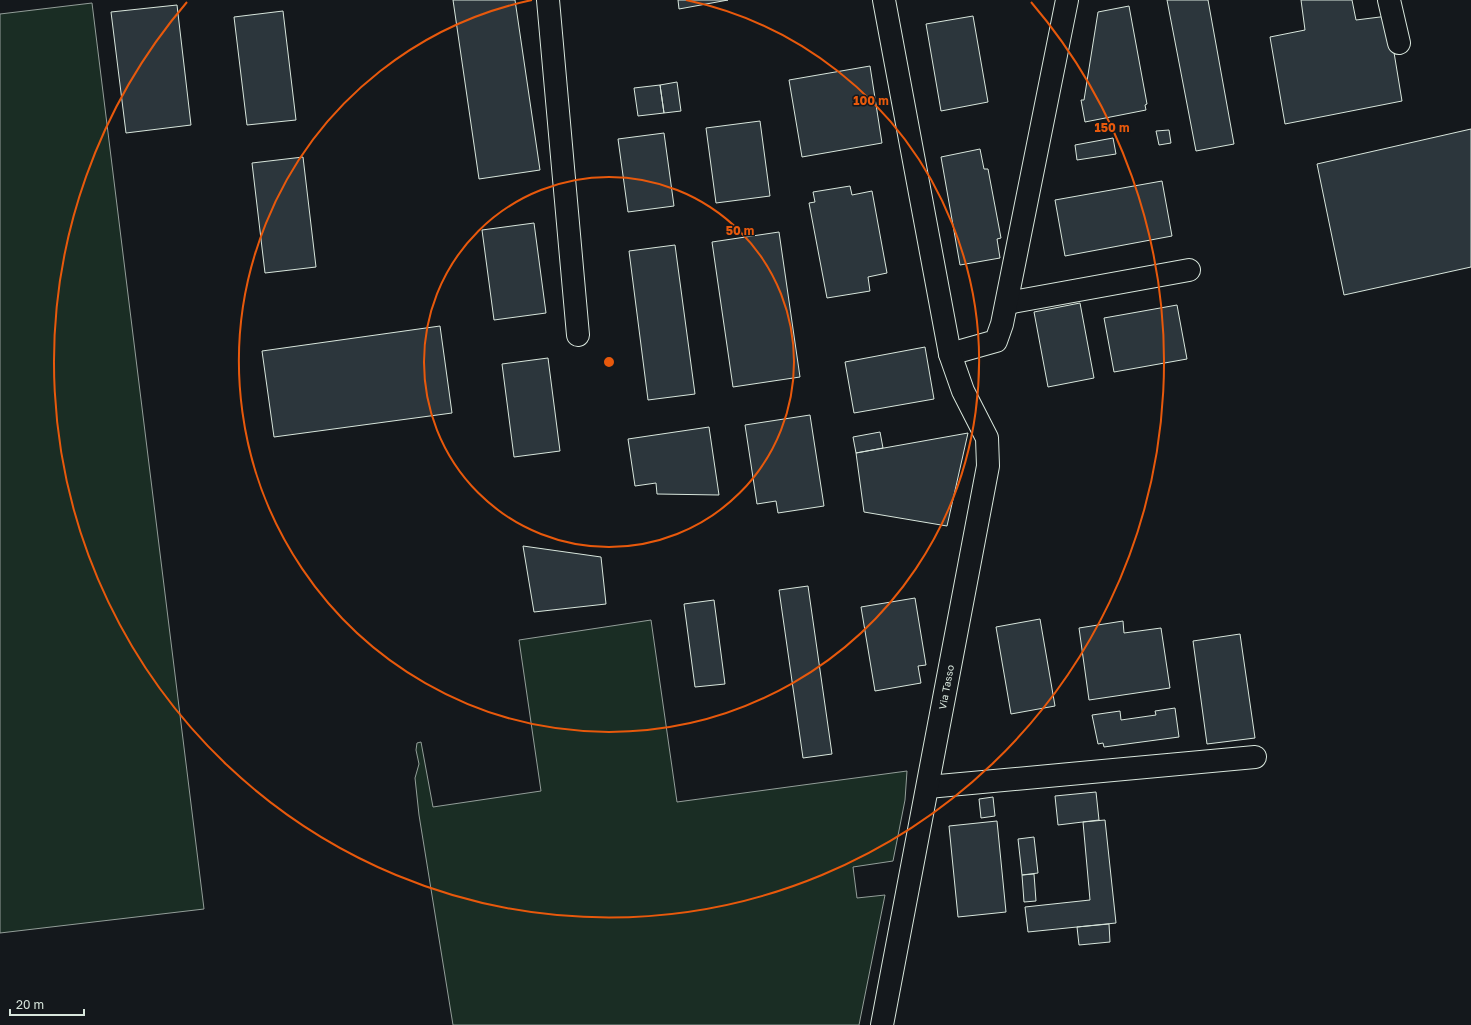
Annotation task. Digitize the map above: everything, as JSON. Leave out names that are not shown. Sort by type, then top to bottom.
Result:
[{"type":"street","points":[[548,0],[578,335]]},
{"type":"street","name":"Via Tasso","points":[[882,1025],[988,466],[987,438],[962,391],[950,354],[884,0]]},
{"type":"street","points":[[950,354],[996,341],[1006,303],[1067,0]]},
{"type":"street","points":[[1390,0],[1399,43]]},
{"type":"street","points":[[1006,303],[1189,270]]},
{"type":"street","points":[[928,787],[1255,757]]},
{"type":"green space","points":[[92,3],[204,909],[0,933],[0,14]]},
{"type":"green space","points":[[651,620],[677,802],[907,771],[905,800],[893,861],[853,867],[857,898],[885,895],[859,1025],[453,1025],[419,815],[415,778],[419,764],[416,750],[417,743],[421,742],[433,807],[541,791],[519,640]]},
{"type":"building","points":[[453,0],[515,0],[540,170],[479,179]]},
{"type":"building","points":[[678,0],[728,0],[679,9]]},
{"type":"building","points":[[1167,0],[1208,0],[1234,144],[1196,151]]},
{"type":"building","points":[[1301,0],[1352,0],[1356,20],[1388,16],[1402,101],[1285,124],[1270,37],[1305,30]]},
{"type":"building","points":[[177,5],[191,125],[126,133],[111,12]]},
{"type":"building","points":[[1129,6],[1147,104],[1145,105],[1146,110],[1085,122],[1081,100],[1084,100],[1098,12]]},
{"type":"building","points":[[283,11],[296,120],[247,125],[234,17]]},
{"type":"building","points":[[973,16],[988,102],[941,111],[926,24]]},
{"type":"building","points":[[870,66],[882,143],[802,157],[789,80]]},
{"type":"building","points":[[677,82],[681,111],[664,113],[660,85]]},
{"type":"building","points":[[660,85],[664,113],[638,116],[634,88]]},
{"type":"building","points":[[760,121],[770,196],[716,203],[706,128]]},
{"type":"building","points":[[1471,129],[1471,267],[1344,295],[1317,164]]},
{"type":"building","points":[[1169,130],[1171,143],[1159,145],[1156,131]]},
{"type":"building","points":[[664,133],[674,206],[628,212],[618,139]]},
{"type":"building","points":[[1113,138],[1116,154],[1077,160],[1075,145]]},
{"type":"building","points":[[980,149],[984,169],[988,169],[1001,238],[997,239],[1000,258],[960,265],[941,157]]},
{"type":"building","points":[[303,157],[316,267],[265,273],[252,163]]},
{"type":"building","points":[[1162,181],[1172,236],[1065,256],[1055,200]]},
{"type":"building","points":[[850,186],[852,195],[872,191],[887,273],[868,277],[870,291],[827,298],[809,203],[815,202],[813,192]]},
{"type":"building","points":[[534,223],[546,313],[494,320],[482,230]]},
{"type":"building","points":[[779,232],[800,377],[733,387],[712,242]]},
{"type":"building","points":[[675,245],[695,394],[648,400],[629,251]]},
{"type":"building","points":[[1080,303],[1094,378],[1048,387],[1034,312]]},
{"type":"building","points":[[1177,305],[1187,359],[1114,372],[1104,318]]},
{"type":"building","points":[[440,326],[452,413],[274,437],[262,351]]},
{"type":"building","points":[[925,347],[934,399],[854,413],[845,362]]},
{"type":"building","points":[[548,358],[560,451],[514,457],[502,364]]},
{"type":"building","points":[[810,415],[824,506],[778,513],[776,501],[757,504],[745,425]]},
{"type":"building","points":[[709,427],[719,495],[657,494],[656,483],[635,486],[628,439]]},
{"type":"building","points":[[880,432],[883,448],[856,453],[853,437]]},
{"type":"building","points":[[968,433],[947,526],[864,512],[856,453]]},
{"type":"building","points":[[523,546],[601,557],[606,604],[534,612]]},
{"type":"building","points":[[808,586],[832,754],[803,758],[779,590]]},
{"type":"building","points":[[915,598],[926,665],[918,666],[921,683],[875,691],[861,607]]},
{"type":"building","points":[[714,600],[725,684],[695,687],[684,604]]},
{"type":"building","points":[[1040,619],[1055,706],[1011,714],[996,627]]},
{"type":"building","points":[[1123,621],[1124,633],[1161,628],[1170,688],[1089,700],[1079,628]]},
{"type":"building","points":[[1240,634],[1255,738],[1207,744],[1193,641]]},
{"type":"building","points":[[1175,708],[1179,737],[1104,747],[1103,743],[1098,744],[1092,715],[1120,711],[1121,720],[1156,715],[1155,711]]},
{"type":"building","points":[[1096,792],[1099,820],[1058,825],[1055,796]]},
{"type":"building","points":[[993,797],[995,816],[981,818],[979,799]]},
{"type":"building","points":[[1105,820],[1116,923],[1028,932],[1025,907],[1090,900],[1083,822]]},
{"type":"building","points":[[997,821],[1006,912],[958,917],[949,826]]},
{"type":"building","points":[[1034,837],[1038,873],[1022,875],[1018,839]]},
{"type":"building","points":[[1034,874],[1036,901],[1024,902],[1022,875]]},
{"type":"building","points":[[1109,924],[1110,942],[1079,945],[1077,927]]}]
